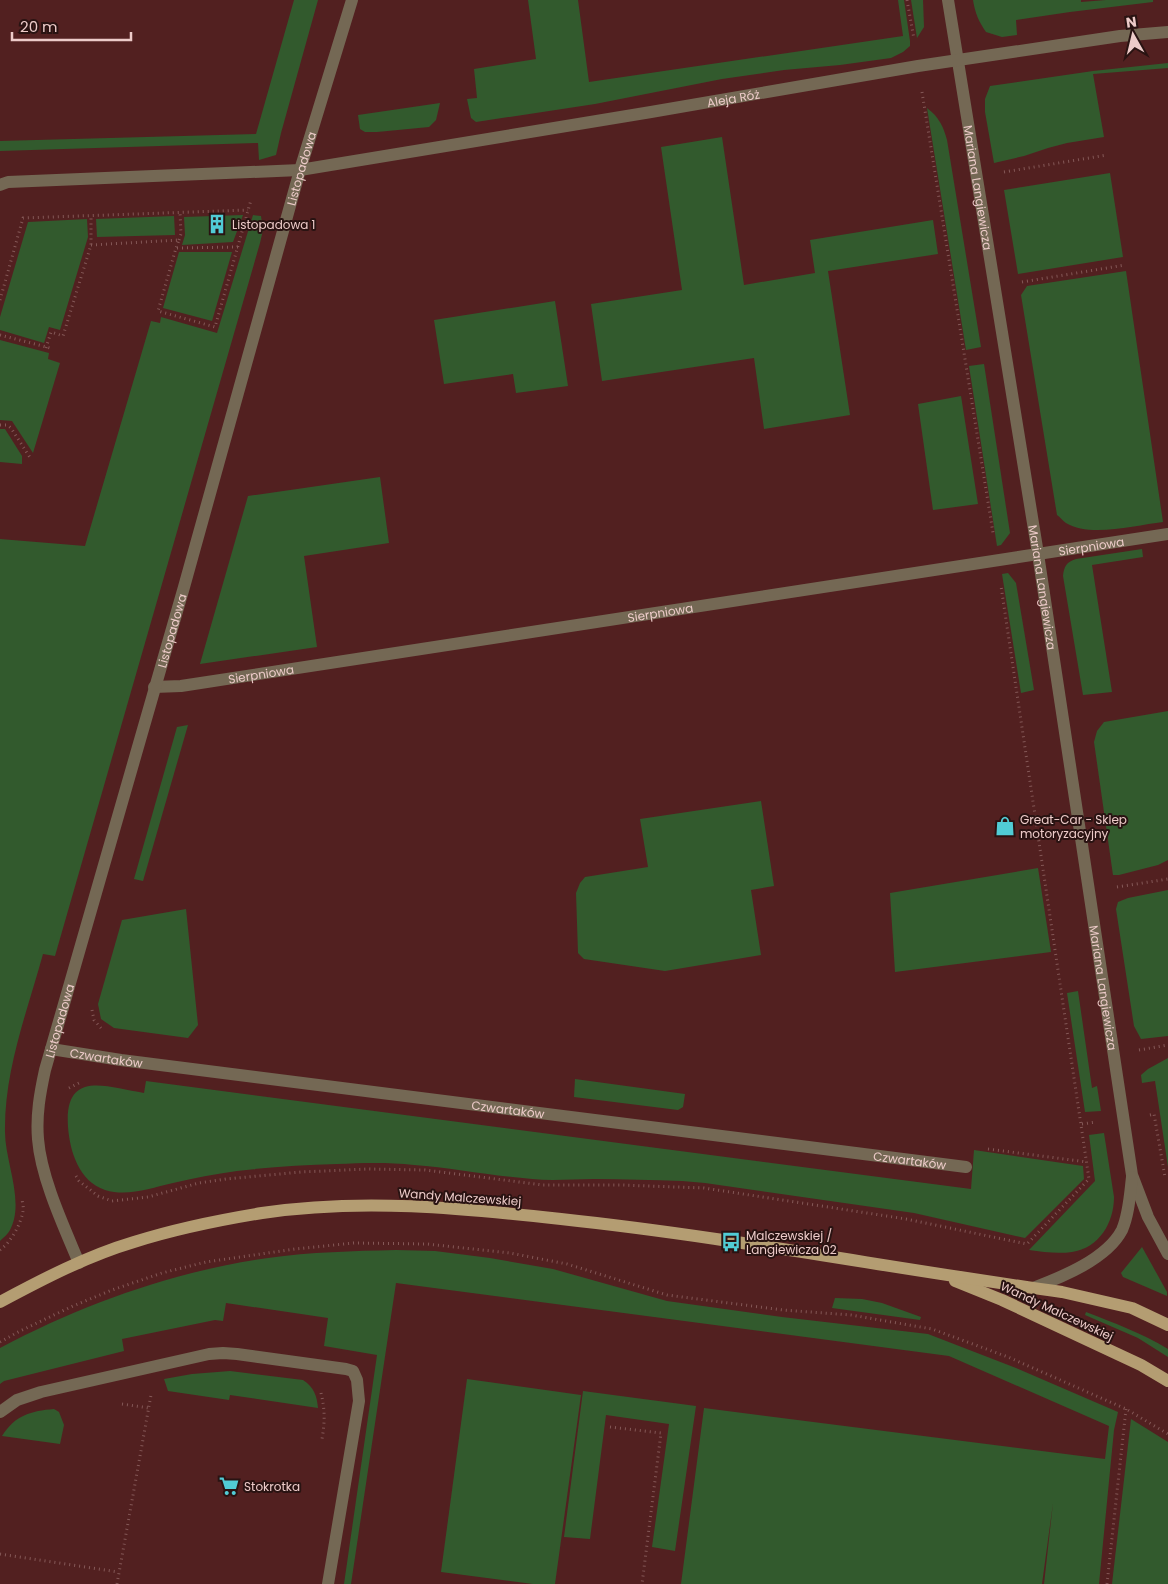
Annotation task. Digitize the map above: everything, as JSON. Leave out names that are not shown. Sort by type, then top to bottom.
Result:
[{"type":"main road","name":"Wandy Malczewskiej","points":[[0,1302],[79,1263],[132,1242],[187,1228],[263,1213],[360,1206],[406,1206],[492,1211],[620,1225],[1062,1292],[1132,1308],[1168,1324]]},
{"type":"main road","name":"Wandy Malczewskiej","points":[[932,1272],[1002,1300],[1141,1365],[1168,1381]]},
{"type":"street","name":"Listopadowa","points":[[79,1263],[50,1189],[38,1140],[38,1105],[45,1070],[300,170],[352,0]]},
{"type":"street","name":"Mariana Langiewicza","points":[[948,0],[1038,554],[1132,1175],[1148,1217],[1168,1254]]},
{"type":"street","name":"Aleja Róż","points":[[0,185],[8,182],[300,170],[958,60],[1120,36],[1168,32]]},
{"type":"street","name":"Sierpniowa","points":[[154,688],[181,686],[1168,534]]},
{"type":"street","name":"Czwartaków","points":[[52,1049],[121,1060],[966,1167]]},
{"type":"street","name":"Mariana Langiewicza","points":[[1034,1288],[1063,1276],[1087,1263],[1109,1246],[1122,1230],[1128,1208],[1132,1175]]},
{"type":"street","points":[[0,1412],[18,1400],[41,1392],[208,1354],[237,1354],[346,1369],[353,1372],[357,1380],[359,1401],[328,1584]]},
{"type":"path","points":[[976,176],[1107,155]]},
{"type":"path","points":[[180,212],[181,234],[158,311],[215,327],[259,173]]},
{"type":"path","points":[[0,300],[23,218],[248,210]]},
{"type":"path","points":[[0,335],[48,348],[51,332],[63,336],[91,245],[91,215]]},
{"type":"path","points":[[91,245],[179,240]]},
{"type":"path","points":[[176,248],[238,247]]},
{"type":"path","points":[[994,286],[1125,265]]},
{"type":"path","points":[[0,424],[11,428],[31,459]]},
{"type":"path","points":[[1089,892],[1168,880]]},
{"type":"path","points":[[92,1005],[94,1020],[99,1028],[104,1030]]},
{"type":"path","points":[[66,1094],[68,1088],[83,1081]]},
{"type":"path","points":[[74,1173],[87,1188],[98,1196],[112,1201],[148,1197],[199,1183],[226,1179],[301,1172],[368,1169],[425,1170],[543,1185],[704,1188],[897,1217],[1026,1244],[1089,1179],[1082,1124]]},
{"type":"path","points":[[966,1167],[967,1147],[1087,1162]]},
{"type":"path","points":[[0,1342],[72,1306],[112,1290],[162,1273],[206,1262],[295,1249],[354,1244],[427,1244],[510,1254],[566,1264],[668,1295],[783,1310],[851,1315],[932,1329],[1008,1357],[1126,1409],[1168,1434]]},
{"type":"path","points":[[318,1388],[324,1406],[325,1419],[321,1448]]},
{"type":"path","points":[[117,1584],[151,1393]]},
{"type":"path","points":[[1107,1584],[1126,1409]]},
{"type":"path","points":[[610,1427],[661,1433],[642,1584]]},
{"type":"path","points":[[0,1554],[118,1572]]},
{"type":"green space","points":[[294,0],[318,0],[276,155],[259,160],[258,143],[0,151],[0,141],[256,134]]},
{"type":"green space","points":[[528,0],[578,0],[589,82],[903,36],[898,0],[904,0],[910,46],[891,58],[722,79],[595,104],[476,122],[471,118],[467,99],[477,98],[474,69],[536,59]]},
{"type":"green space","points":[[911,0],[923,0],[924,27],[917,38]]},
{"type":"green space","points":[[973,0],[1081,0],[1081,2],[1153,0],[1153,2],[1016,20],[1017,35],[1002,37],[986,32],[981,25]]},
{"type":"green space","points":[[1168,63],[1168,68],[1093,74],[1104,137],[1067,143],[994,163],[985,112],[985,99],[990,86],[1093,71]]},
{"type":"green space","points":[[440,103],[436,120],[429,127],[377,132],[365,132],[360,129],[358,115]]},
{"type":"green space","points":[[927,108],[940,122],[947,140],[981,347],[966,350]]},
{"type":"green space","points":[[722,137],[744,285],[815,273],[810,240],[933,220],[938,254],[828,271],[850,415],[764,429],[754,358],[602,381],[591,304],[682,290],[661,147]]},
{"type":"green space","points":[[1110,173],[1123,257],[1018,274],[1004,190]]},
{"type":"green space","points":[[243,215],[233,242],[182,245],[185,235],[184,217]]},
{"type":"green space","points":[[253,215],[261,216],[263,230],[260,243],[55,956],[43,954],[12,1064],[8,1087],[5,1132],[16,1207],[10,1230],[0,1241],[0,539],[85,546],[151,321],[160,323],[161,317],[217,333]]},
{"type":"green space","points":[[174,216],[175,235],[97,237],[96,219]]},
{"type":"green space","points":[[87,219],[88,237],[60,330],[49,327],[44,343],[0,330],[0,317],[28,222]]},
{"type":"green space","points":[[179,252],[232,252],[212,321],[163,308]]},
{"type":"green space","points":[[1126,271],[1163,522],[1113,529],[1087,530],[1066,523],[1057,515],[1021,295],[1027,286]]},
{"type":"green space","points":[[555,301],[568,386],[516,393],[513,374],[444,384],[434,320]]},
{"type":"green space","points":[[0,340],[49,353],[48,359],[60,363],[33,453],[12,421],[0,420]]},
{"type":"green space","points":[[984,364],[1010,533],[1001,545],[997,546],[969,366]]},
{"type":"green space","points":[[961,396],[978,504],[933,510],[918,404]]},
{"type":"green space","points":[[0,429],[5,429],[22,456],[22,464],[0,462]]},
{"type":"green space","points":[[380,477],[389,543],[304,556],[317,647],[200,664],[248,496]]},
{"type":"green space","points":[[1142,549],[1143,557],[1092,565],[1112,692],[1083,695],[1063,576],[1065,567],[1076,559]]},
{"type":"green space","points":[[1008,573],[1016,583],[1034,690],[1021,693],[1002,574]]},
{"type":"green space","points":[[1168,711],[1168,860],[1158,865],[1113,875],[1094,742],[1097,731],[1104,722]]},
{"type":"green space","points":[[188,725],[143,881],[134,879],[177,727]]},
{"type":"green space","points":[[761,801],[774,886],[751,890],[761,955],[665,971],[584,959],[578,953],[576,893],[580,883],[585,877],[648,867],[640,819]]},
{"type":"green space","points":[[1038,868],[1051,952],[895,972],[890,893]]},
{"type":"green space","points":[[1168,890],[1168,1036],[1141,1039],[1134,1026],[1116,909],[1118,902],[1128,898]]},
{"type":"green space","points":[[186,909],[198,1025],[188,1038],[114,1028],[101,1019],[98,1004],[122,920]]},
{"type":"green space","points":[[1078,991],[1092,1088],[1097,1086],[1101,1111],[1085,1112],[1067,993]]},
{"type":"green space","points":[[1168,1058],[1168,1167],[1155,1081],[1142,1083],[1141,1075]]},
{"type":"green space","points":[[575,1079],[685,1094],[683,1107],[678,1110],[574,1097]]},
{"type":"green space","points":[[146,1081],[971,1189],[974,1150],[1083,1166],[1084,1179],[1025,1238],[914,1213],[705,1183],[627,1179],[540,1180],[395,1163],[324,1164],[262,1168],[213,1175],[131,1192],[122,1193],[105,1190],[96,1186],[82,1173],[74,1156],[68,1127],[69,1109],[73,1096],[80,1089],[90,1086],[102,1086],[144,1093]]},
{"type":"green space","points":[[1104,1133],[1114,1197],[1111,1216],[1103,1233],[1097,1240],[1082,1250],[1056,1253],[1029,1250],[1095,1181],[1089,1135]]},
{"type":"green space","points":[[1142,1247],[1167,1292],[1167,1296],[1123,1277],[1121,1273]]},
{"type":"green space","points":[[348,1251],[435,1251],[553,1269],[667,1301],[928,1334],[1016,1368],[1118,1412],[1114,1430],[1099,1584],[1044,1584],[1053,1503],[1042,1584],[681,1584],[704,1408],[1105,1459],[1109,1426],[949,1356],[396,1283],[351,1584],[344,1584],[377,1355],[324,1346],[328,1318],[226,1303],[223,1321],[215,1320],[122,1339],[124,1351],[4,1381],[0,1384],[0,1348],[64,1317],[130,1291],[199,1271],[268,1258]]},
{"type":"green space","points":[[835,1298],[862,1299],[882,1303],[921,1317],[920,1320],[832,1308]]},
{"type":"green space","points":[[1086,1312],[1158,1343],[1168,1349],[1168,1357],[1138,1338],[1085,1315]]},
{"type":"green space","points":[[230,1371],[303,1380],[314,1392],[318,1408],[230,1395],[229,1400],[168,1391],[164,1379],[192,1374]]},
{"type":"green space","points":[[467,1379],[581,1395],[555,1584],[533,1584],[441,1572]]},
{"type":"green space","points":[[583,1391],[696,1406],[675,1551],[652,1547],[669,1424],[606,1415],[590,1539],[564,1537]]},
{"type":"green space","points":[[54,1409],[59,1412],[64,1425],[60,1444],[2,1436],[12,1423],[24,1415]]},
{"type":"green space","points":[[1131,1419],[1168,1442],[1168,1584],[1112,1584]]},
{"type":"place","name":"Listopadowa 1","points":[[217,224]]},
{"type":"place","name":"Great-Car - Sklep motoryzacyjny","points":[[1005,826]]},
{"type":"place","name":"Malczewskiej / Langiewicza 02","points":[[731,1242]]},
{"type":"place","name":"Stokrotka","points":[[229,1486]]}]
